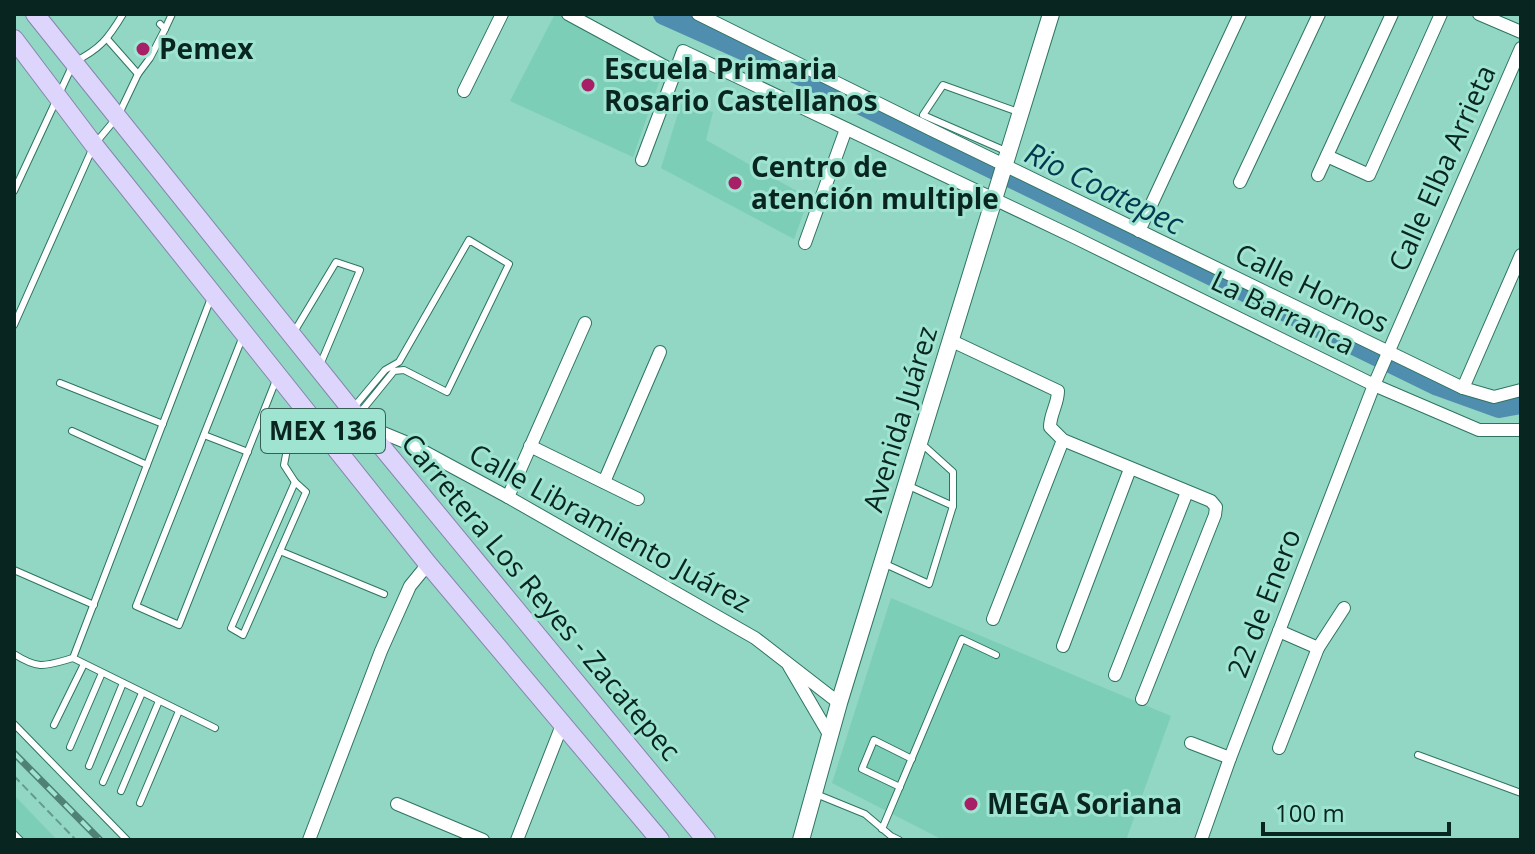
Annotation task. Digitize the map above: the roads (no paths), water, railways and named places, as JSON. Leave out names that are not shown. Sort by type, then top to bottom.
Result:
[{"type":"main road","name":"Carretera Los Reyes - Zacatepec","points":[[35,14],[357,417],[706,840]]},
{"type":"main road","name":"MEX 136","points":[[14,39],[94,145],[428,564],[660,840]]},
{"type":"main road","points":[[264,357],[292,334]]},
{"type":"street","points":[[464,91],[502,14]]},
{"type":"street","points":[[568,14],[675,72],[642,160]]},
{"type":"street","name":"Calle Hornos","points":[[698,14],[1005,162],[1387,354],[1463,388],[1494,397],[1521,390]]},
{"type":"street","name":"Avenida Juárez","points":[[801,840],[839,703],[1051,14]]},
{"type":"street","points":[[1139,231],[1240,14]]},
{"type":"street","points":[[1240,182],[1319,14]]},
{"type":"street","points":[[1318,175],[1392,14]]},
{"type":"street","points":[[1327,156],[1369,175],[1441,14]]},
{"type":"street","points":[[1479,14],[1521,32]]},
{"type":"street","name":"Calle Elba Arrieta","points":[[1375,384],[1521,48]]},
{"type":"street","name":"La Barranca","points":[[675,72],[683,51],[846,129],[996,193],[1375,384],[1479,430],[1521,430]]},
{"type":"street","points":[[805,243],[846,129]]},
{"type":"street","points":[[1463,388],[1521,255]]},
{"type":"street","points":[[508,497],[585,323]]},
{"type":"street","points":[[952,341],[1058,391],[1050,427],[1063,440],[1211,501],[1216,507],[1142,699]]},
{"type":"street","points":[[604,482],[660,352]]},
{"type":"street","name":"22 de Enero","points":[[1201,840],[1375,384]]},
{"type":"street","name":"Calle Libramiento Juárez","points":[[357,417],[508,497],[755,638],[839,703]]},
{"type":"street","points":[[993,619],[1063,440]]},
{"type":"street","points":[[530,446],[638,499]]},
{"type":"street","points":[[1063,646],[1130,469]]},
{"type":"street","points":[[1115,675],[1187,492]]},
{"type":"street","points":[[309,840],[381,651],[410,586],[428,564]]},
{"type":"street","points":[[1279,748],[1318,648],[1344,608]]},
{"type":"street","points":[[1279,631],[1318,648]]},
{"type":"street","name":"Calle Libramiento Juárez","points":[[786,660],[830,736]]},
{"type":"street","points":[[517,840],[562,725]]},
{"type":"street","points":[[1191,743],[1230,758]]},
{"type":"street","points":[[397,804],[483,840]]},
{"type":"lane","points":[[14,191],[74,62],[108,40],[123,14]]},
{"type":"lane","points":[[14,325],[94,145],[118,116],[138,74],[150,58],[162,26],[172,14]]},
{"type":"lane","points":[[108,40],[138,74]]},
{"type":"lane","points":[[1005,162],[923,115],[943,85],[1020,113]]},
{"type":"lane","points":[[469,240],[509,264],[447,392],[404,370],[394,371],[357,417],[385,370],[399,362],[469,240]]},
{"type":"lane","points":[[292,334],[336,262],[360,270],[318,368]]},
{"type":"lane","points":[[73,658],[213,293]]},
{"type":"lane","points":[[245,332],[136,606],[179,625],[278,375]]},
{"type":"lane","points":[[60,383],[163,424]]},
{"type":"lane","points":[[295,482],[231,628],[243,635],[306,492],[284,465],[289,439],[308,412]]},
{"type":"lane","points":[[72,431],[147,465]]},
{"type":"lane","points":[[204,435],[248,452]]},
{"type":"lane","points":[[883,563],[929,584],[953,506],[953,472],[920,443]]},
{"type":"lane","points":[[907,485],[953,506]]},
{"type":"lane","points":[[280,551],[384,594]]},
{"type":"lane","points":[[14,570],[94,605]]},
{"type":"lane","points":[[882,829],[962,639],[996,655]]},
{"type":"lane","points":[[14,654],[31,665],[47,665],[73,658],[215,728]]},
{"type":"lane","points":[[54,725],[84,664]]},
{"type":"lane","points":[[70,747],[102,673]]},
{"type":"lane","points":[[89,766],[123,683]]},
{"type":"lane","points":[[103,782],[142,693]]},
{"type":"lane","points":[[121,791],[159,701]]},
{"type":"lane","points":[[140,803],[179,711]]},
{"type":"lane","points":[[14,724],[127,840]]},
{"type":"lane","points":[[900,787],[862,769],[874,740],[912,759]]},
{"type":"lane","points":[[1418,755],[1521,793]]},
{"type":"lane","points":[[814,793],[865,814],[890,838],[899,840]]},
{"type":"lane","points":[[14,834],[20,840]]},
{"type":"waterway","name":"Rio Coatepec","points":[[664,14],[808,78],[1438,385],[1499,407],[1521,403]]},
{"type":"railway","points":[[14,753],[100,840]]},
{"type":"place","name":"Pemex","points":[[143,49]]},
{"type":"place","name":"Escuela Primaria Rosario Castellanos","points":[[588,85]]},
{"type":"place","name":"Centro de atención multiple","points":[[735,183]]},
{"type":"place","name":"MEGA Soriana","points":[[971,804]]}]
